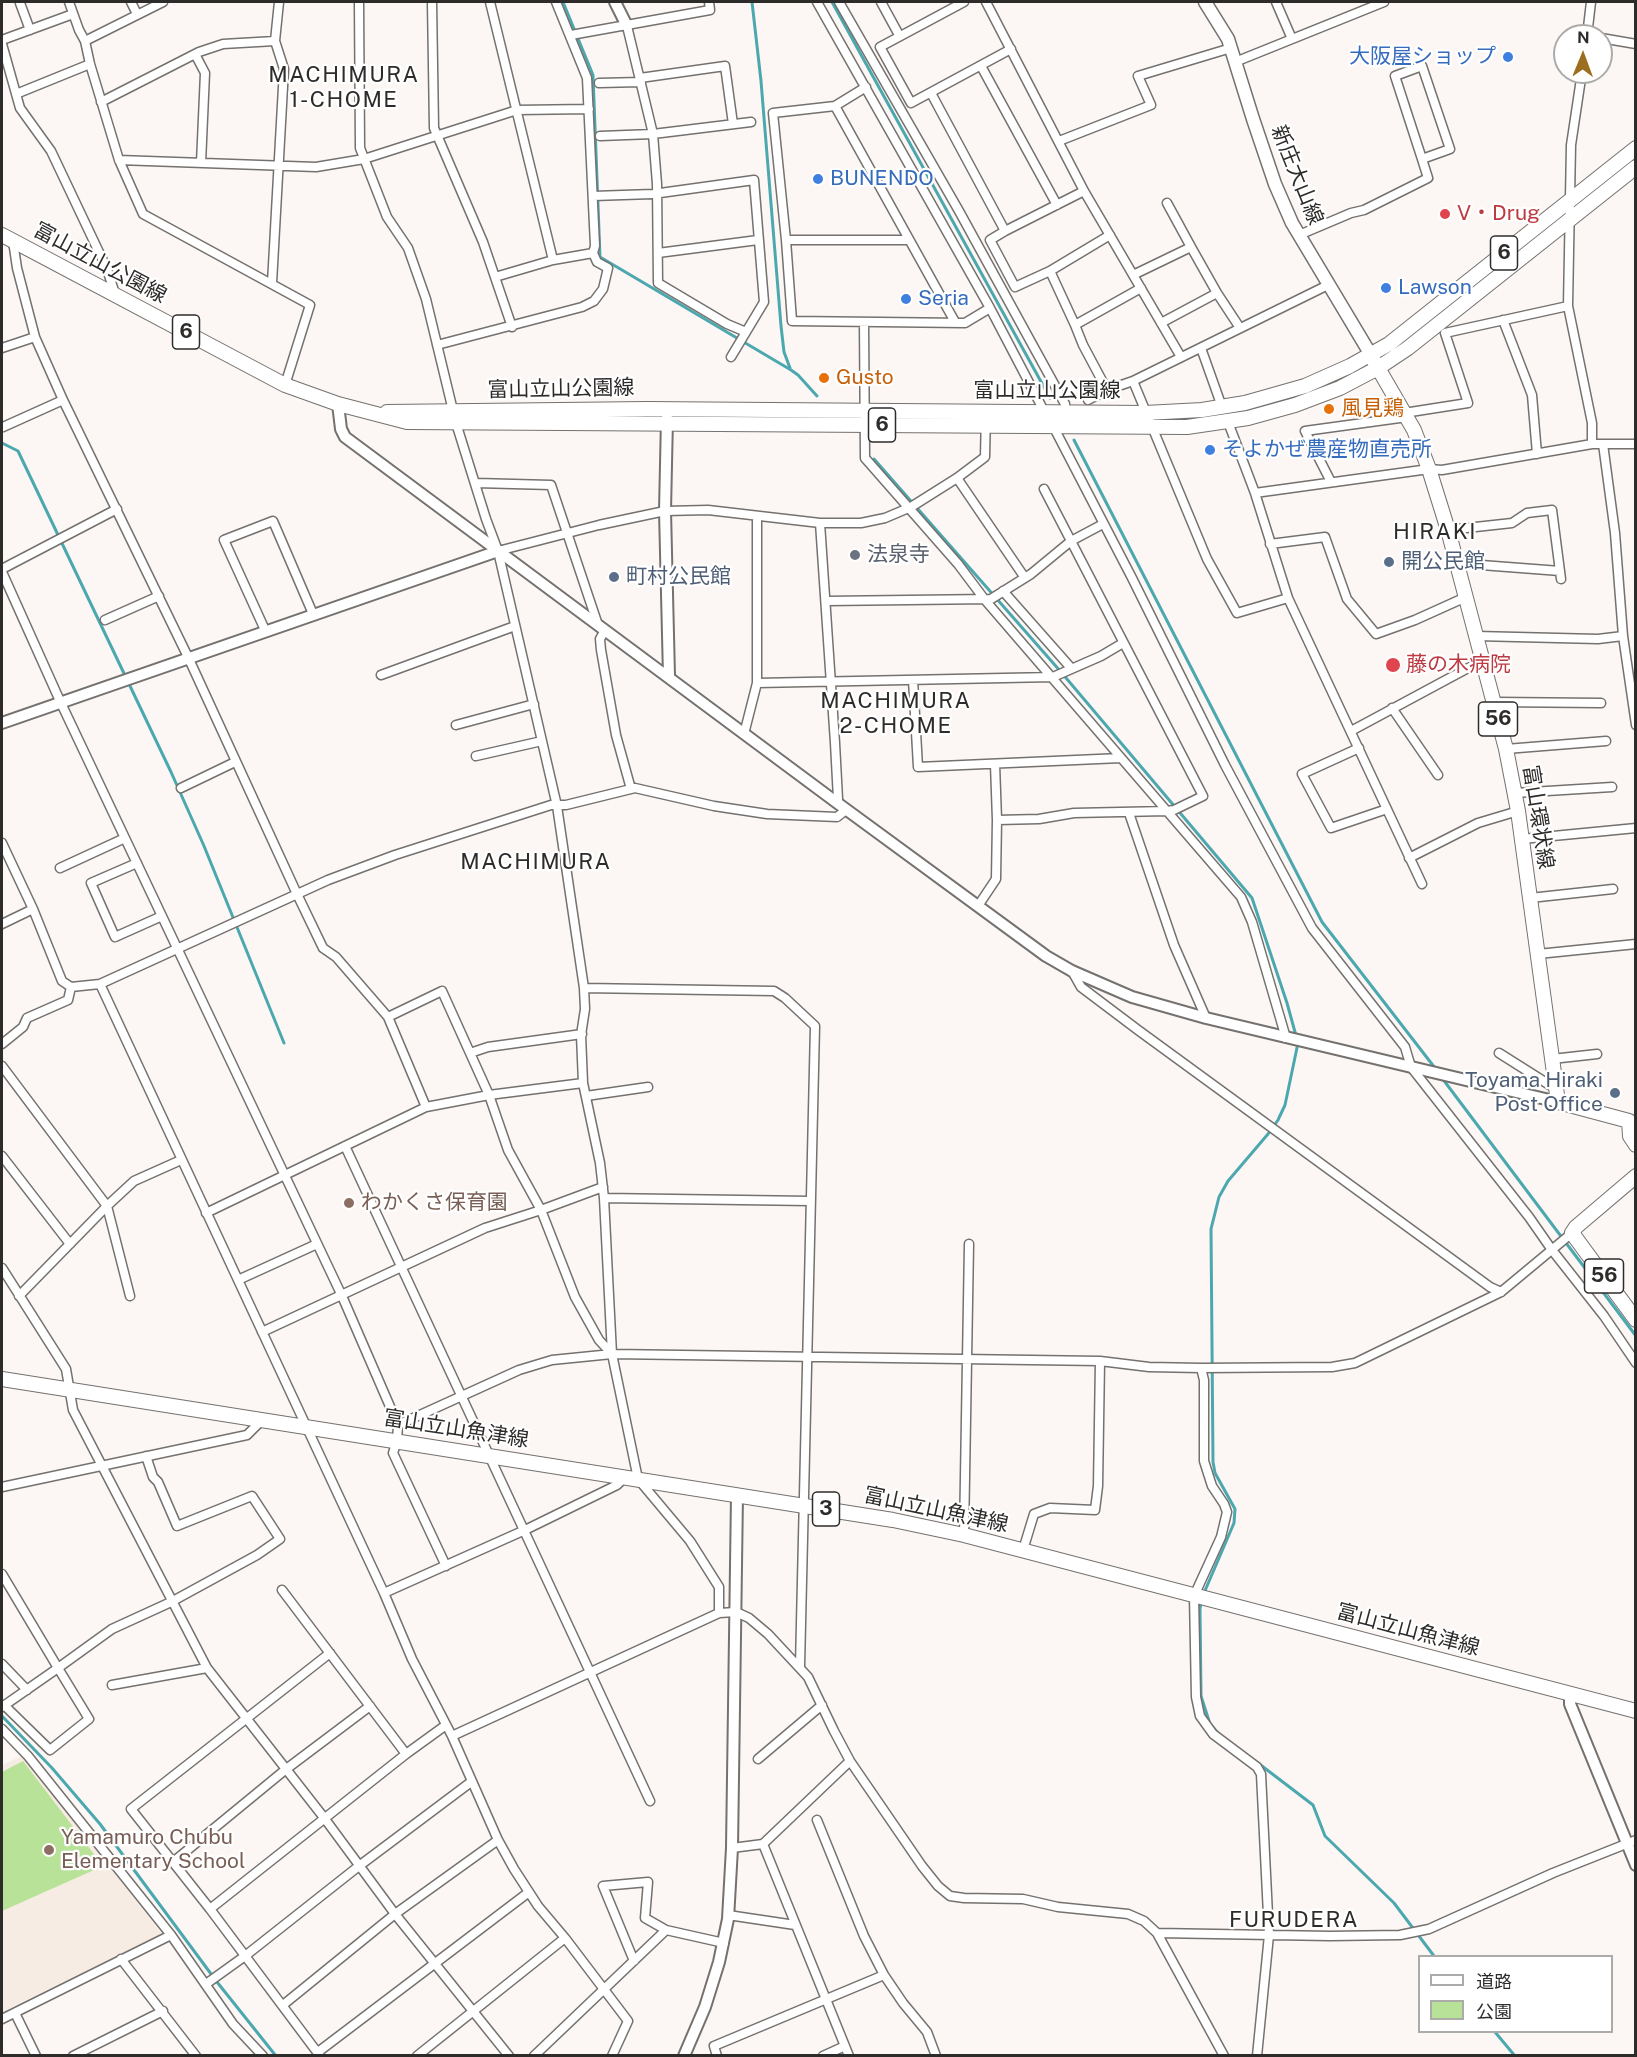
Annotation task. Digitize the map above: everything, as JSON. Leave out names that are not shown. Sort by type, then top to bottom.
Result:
[{"type":"main road","name":"新庄大山線","points":[[1205,2],[1231,48],[1275,183],[1299,235],[1374,362]]},
{"type":"main road","name":"富山立山公園線","points":[[7,238],[285,385],[338,404],[377,413],[666,423],[864,418],[986,419],[1054,427],[1187,427],[1228,422],[1273,412],[1340,388],[1374,362],[1389,344],[1635,148]]},
{"type":"main road","name":"富山立山公園線","points":[[986,419],[1044,412],[1202,411],[1276,395],[1374,362],[1408,348],[1635,167]]},
{"type":"main road","name":"富山環状線","points":[[1374,362],[1414,430],[1429,470],[1448,530],[1506,749],[1518,811],[1557,1095]]},
{"type":"main road","name":"富山立山公園線","points":[[455,417],[667,409],[864,418]]},
{"type":"main road","points":[[1557,1095],[1632,1122],[1630,1136],[1635,1145]]},
{"type":"main road","name":"56","points":[[1635,1176],[1570,1234],[1635,1320]]},
{"type":"main road","name":"富山立山魚津線","points":[[2,1379],[893,1520],[964,1535],[1635,1711]]},
{"type":"street","points":[[69,2],[79,30],[86,41],[90,64],[119,160],[142,214],[310,305],[285,385]]},
{"type":"street","points":[[131,2],[137,14]]},
{"type":"street","points":[[86,41],[163,2]]},
{"type":"street","points":[[272,283],[284,69],[275,41],[279,2]]},
{"type":"street","points":[[359,2],[360,147],[387,217],[408,248],[426,299],[455,417],[498,551],[557,806],[584,988],[583,1083],[603,1187],[612,1354],[631,1478],[690,1541],[719,1587],[719,1613]]},
{"type":"street","points":[[432,2],[434,128],[483,242],[512,327]]},
{"type":"street","points":[[490,2],[553,260]]},
{"type":"street","points":[[437,345],[582,307],[594,301],[603,289],[608,268],[597,262],[593,253],[595,246],[587,78],[556,2]]},
{"type":"street","points":[[615,2],[627,26],[653,134],[657,192],[658,283],[727,324],[746,332]]},
{"type":"street","points":[[571,35],[710,10],[709,2]]},
{"type":"street","points":[[817,2],[990,308],[1054,427],[1225,765],[1312,928],[1405,1047],[1411,1067],[1554,1248],[1635,1363]]},
{"type":"street","points":[[839,2],[959,211],[1065,404]]},
{"type":"street","points":[[881,2],[899,35]]},
{"type":"street","points":[[964,2],[880,46],[911,103],[1011,49]]},
{"type":"street","points":[[986,2],[1084,191],[1181,357]]},
{"type":"street","points":[[1276,2],[1292,39]]},
{"type":"street","points":[[1236,62],[1384,2]]},
{"type":"street","points":[[1588,24],[1591,2]]},
{"type":"street","points":[[20,3],[30,30]]},
{"type":"street","points":[[73,14],[2,42],[20,108],[51,150],[106,269],[115,294]]},
{"type":"street","points":[[1613,40],[1635,44]]},
{"type":"street","points":[[101,102],[195,54],[224,44],[275,41]]},
{"type":"street","points":[[1059,141],[1151,105],[1138,76],[1231,48]]},
{"type":"street","points":[[195,54],[206,73],[201,163]]},
{"type":"street","points":[[16,94],[90,64]]},
{"type":"street","points":[[599,83],[640,80],[725,66],[733,124]]},
{"type":"street","points":[[981,66],[1057,205]]},
{"type":"street","points":[[1299,235],[1351,213],[1364,210],[1428,178],[1395,76],[1422,66],[1450,149],[1422,159]]},
{"type":"street","points":[[1580,84],[1571,145],[1568,306],[1592,423],[1593,444]]},
{"type":"street","points":[[866,87],[835,106],[773,113],[792,321],[965,322],[990,308]]},
{"type":"street","points":[[931,93],[1005,231]]},
{"type":"street","points":[[835,106],[955,322]]},
{"type":"street","points":[[119,160],[316,167],[364,159],[517,110],[589,109]]},
{"type":"street","points":[[600,136],[653,134],[751,122]]},
{"type":"street","points":[[593,196],[653,194],[754,180],[764,302],[731,357]]},
{"type":"street","points":[[1084,191],[990,240],[1015,287],[1050,271],[1110,235]]},
{"type":"street","points":[[1167,203],[1217,293],[1240,328]]},
{"type":"street","points":[[7,238],[35,337],[63,400],[188,657],[323,948],[336,957],[388,1017],[426,1107]]},
{"type":"street","points":[[658,253],[759,240]]},
{"type":"street","points":[[786,240],[909,240]]},
{"type":"street","points":[[1133,275],[1191,247]]},
{"type":"street","points":[[495,277],[553,260],[593,253]]},
{"type":"street","points":[[1050,271],[1083,345],[1107,390]]},
{"type":"street","points":[[1088,400],[1107,390],[1133,381],[1328,285]]},
{"type":"street","points":[[1075,325],[1141,288]]},
{"type":"street","points":[[1161,323],[1217,293]]},
{"type":"street","points":[[1331,482],[1305,431],[1468,403],[1445,333],[1568,306]]},
{"type":"street","points":[[1503,320],[1532,395],[1537,454]]},
{"type":"street","points":[[864,322],[865,458],[1241,897],[1252,922],[1286,1038]]},
{"type":"street","points":[[2,348],[35,337]]},
{"type":"street","points":[[1201,348],[1222,407]]},
{"type":"street","points":[[1133,381],[1207,559],[1237,613],[1287,598]]},
{"type":"street","points":[[3,426],[63,400]]},
{"type":"street","points":[[338,404],[341,429],[345,437],[846,810],[1046,956],[1072,971],[1132,997],[1206,1018],[1461,1079],[1557,1095]]},
{"type":"street","points":[[667,409],[665,511],[669,676]]},
{"type":"street","points":[[2,723],[498,551],[568,533],[665,511],[708,510],[820,523],[861,523],[885,518],[907,508],[957,478],[985,457],[986,419]]},
{"type":"street","points":[[1228,422],[1255,493],[1287,598],[1422,884]]},
{"type":"street","points":[[1255,493],[1442,470],[1593,444],[1635,444]]},
{"type":"street","points":[[1603,444],[1616,533],[1623,636],[1633,681],[1635,725]]},
{"type":"street","points":[[957,478],[1025,578]]},
{"type":"street","points":[[476,483],[551,485],[602,628],[601,650],[616,735],[631,789]]},
{"type":"street","points":[[997,820],[1039,819],[1074,813],[1167,811],[1203,796],[1044,489]]},
{"type":"street","points":[[117,509],[2,570],[60,701],[342,1296],[398,1425],[397,1441],[393,1453],[446,1566]]},
{"type":"street","points":[[1448,530],[1512,523],[1527,513],[1552,510],[1560,575],[1468,564],[1457,565]]},
{"type":"street","points":[[744,734],[757,683],[757,516]]},
{"type":"street","points":[[265,630],[224,540],[273,521],[313,614]]},
{"type":"street","points":[[820,523],[838,799],[836,802]]},
{"type":"street","points":[[826,601],[986,600],[1025,578],[1071,541],[1103,524]]},
{"type":"street","points":[[1270,544],[1325,537],[1347,599],[1376,633],[1415,621],[1466,597]]},
{"type":"street","points":[[1003,591],[1071,668]]},
{"type":"street","points":[[105,620],[159,596]]},
{"type":"street","points":[[381,675],[516,626]]},
{"type":"street","points":[[1476,636],[1598,639],[1623,636]]},
{"type":"street","points":[[757,683],[1053,677],[1101,656],[1123,643]]},
{"type":"street","points":[[1351,731],[1483,660]]},
{"type":"street","points":[[913,680],[918,767],[1121,758]]},
{"type":"street","points":[[1494,702],[1602,702]]},
{"type":"street","points":[[456,725],[534,704]]},
{"type":"street","points":[[1392,708],[1438,775]]},
{"type":"street","points":[[476,756],[542,741]]},
{"type":"street","points":[[1506,749],[1606,741]]},
{"type":"street","points":[[1359,748],[1302,774],[1330,828],[1387,809]]},
{"type":"street","points":[[181,788],[235,762]]},
{"type":"street","points":[[978,906],[996,879],[995,764]]},
{"type":"street","points":[[1515,793],[1612,787]]},
{"type":"street","points":[[2,843],[33,909],[62,981],[71,987],[100,984],[297,894],[395,855],[551,805],[557,806],[631,789],[767,814],[837,816],[846,810]]},
{"type":"street","points":[[1410,858],[1478,823],[1518,811]]},
{"type":"street","points":[[1129,813],[1174,945],[1206,1018]]},
{"type":"street","points":[[1522,839],[1635,828]]},
{"type":"street","points":[[60,868],[125,838]]},
{"type":"street","points":[[137,863],[91,883],[115,937],[162,916]]},
{"type":"street","points":[[1530,898],[1613,889]]},
{"type":"street","points":[[2,924],[33,909]]},
{"type":"street","points":[[1538,954],[1635,944]]},
{"type":"street","points":[[1072,971],[1081,987],[1138,1030],[1480,1281],[1501,1292]]},
{"type":"street","points":[[100,984],[384,1593],[412,1659],[452,1736],[498,1840],[538,1906],[628,2021],[612,2055]]},
{"type":"street","points":[[2,1044],[23,1027],[27,1018],[68,1000],[71,987]]},
{"type":"street","points":[[584,988],[774,991],[785,998],[815,1026],[800,1666]]},
{"type":"street","points":[[388,1017],[442,991],[489,1095],[507,1150],[541,1210],[575,1297],[599,1340],[612,1354]]},
{"type":"street","points":[[470,1053],[488,1047],[582,1034]]},
{"type":"street","points":[[1498,1053],[1557,1095]]},
{"type":"street","points":[[1552,1059],[1597,1054]]},
{"type":"street","points":[[2,1066],[107,1206],[130,1296]]},
{"type":"street","points":[[206,1213],[426,1107],[489,1095],[583,1083]]},
{"type":"street","points":[[586,1096],[648,1088]]},
{"type":"street","points":[[345,1146],[651,1801]]},
{"type":"street","points":[[2,1156],[70,1244]]},
{"type":"street","points":[[20,1296],[107,1206],[134,1182],[181,1160]]},
{"type":"street","points":[[262,1332],[485,1228],[603,1187]]},
{"type":"street","points":[[604,1198],[810,1201]]},
{"type":"street","points":[[398,1425],[464,1397],[519,1370],[552,1360],[612,1354],[1100,1361],[1149,1367],[1201,1368],[1332,1367],[1355,1363],[1501,1292],[1570,1234]]},
{"type":"street","points":[[238,1280],[317,1244]]},
{"type":"street","points":[[964,1535],[969,1244]]},
{"type":"street","points":[[2,1268],[5,1278],[20,1296],[66,1369],[73,1410],[207,1668],[325,1819],[395,1914],[509,2055]]},
{"type":"street","points":[[1023,1551],[1034,1514],[1050,1508],[1095,1510],[1098,1486],[1100,1361]]},
{"type":"street","points":[[1201,1368],[1204,1380],[1204,1461],[1212,1486],[1227,1512],[1221,1537],[1194,1596],[1196,1697],[1200,1716],[1213,1734],[1257,1767],[1261,1774],[1269,1935],[1257,2055]]},
{"type":"street","points":[[2,1487],[247,1435],[262,1420]]},
{"type":"street","points":[[2,1574],[58,1668],[89,1719],[50,1750],[2,1706],[27,1690],[58,1668],[112,1629],[171,1602],[257,1555],[280,1539],[252,1496],[177,1526],[158,1482],[153,1477],[146,1456]]},
{"type":"street","points":[[384,1593],[525,1530],[631,1478]]},
{"type":"street","points":[[684,2055],[705,2007],[724,1943],[728,1915],[732,1848],[737,1495]]},
{"type":"street","points":[[282,1590],[406,1754]]},
{"type":"street","points":[[452,1736],[719,1613],[736,1612],[749,1618],[768,1634],[800,1666],[808,1677],[850,1761],[938,1886],[950,1896],[1023,1899],[1058,1907],[1128,1914],[1144,1921],[1157,1933],[1224,2055]]},
{"type":"street","points":[[330,1653],[131,1809],[319,2054],[434,1963],[529,1892]]},
{"type":"street","points":[[2,1664],[27,1690]]},
{"type":"street","points":[[112,1684],[207,1668]]},
{"type":"street","points":[[1570,1694],[1570,1704],[1631,1841],[1635,1865]]},
{"type":"street","points":[[758,1759],[822,1705]]},
{"type":"street","points":[[173,1862],[285,1770],[370,1706]]},
{"type":"street","points":[[210,1909],[446,1725]]},
{"type":"street","points":[[2,1729],[28,1756],[171,1935],[207,1983],[233,2024],[263,2055]]},
{"type":"street","points":[[732,1848],[763,1844],[850,1761]]},
{"type":"street","points":[[207,1983],[471,1782]]},
{"type":"street","points":[[817,1821],[864,1936],[884,1975],[927,2032],[936,2055]]},
{"type":"street","points":[[283,2005],[395,1914],[498,1840]]},
{"type":"street","points":[[1157,1933],[1400,1935],[1429,1929],[1553,1873],[1631,1841]]},
{"type":"street","points":[[763,1844],[849,2055]]},
{"type":"street","points":[[633,1961],[603,1886],[648,1882],[645,1918],[666,1930],[724,1943]]},
{"type":"street","points":[[728,1915],[795,1925]]},
{"type":"street","points":[[534,2055],[666,1930]]},
{"type":"street","points":[[2,2019],[171,1935]]},
{"type":"street","points":[[417,2055],[565,1938]]},
{"type":"street","points":[[121,1959],[196,2055]]},
{"type":"street","points":[[717,2055],[714,2046],[884,1975]]},
{"type":"street","points":[[73,2055],[163,2011]]},
{"type":"street","points":[[15,2013],[36,2055]]},
{"type":"street","points":[[823,2055],[845,2046]]},
{"type":"shaded area","name":"Yamamuro Chubu Elementary School","points":[[22,1756],[162,1934],[2,2012],[2,1765]]},
{"type":"green space","points":[[23,1761],[103,1866],[2,1911],[2,1772]]},
{"type":"waterway","points":[[563,2],[593,75],[600,257],[791,370],[817,396]]},
{"type":"waterway","points":[[752,2],[761,81],[781,326],[784,352],[790,368]]},
{"type":"waterway","points":[[832,2],[1050,398]]},
{"type":"waterway","points":[[1074,440],[1322,922],[1435,1068]]},
{"type":"waterway","points":[[2,443],[18,451],[171,772],[204,846],[284,1043]]},
{"type":"waterway","points":[[874,459],[1061,672],[1252,898],[1287,1003],[1298,1043],[1285,1105],[1268,1134],[1228,1181],[1219,1197],[1211,1229],[1213,1462],[1215,1473],[1235,1509],[1234,1523],[1204,1593]]},
{"type":"waterway","points":[[1442,1078],[1636,1336]]},
{"type":"waterway","points":[[1201,1602],[1201,1696],[1210,1724],[1219,1734]]},
{"type":"waterway","points":[[2,1716],[52,1768],[100,1824],[217,1982],[276,2056]]},
{"type":"waterway","points":[[1258,1763],[1313,1805],[1325,1836],[1394,1903],[1433,1955]]},
{"type":"waterway","points":[[1496,2033],[1515,2056]]},
{"type":"place","name":"大阪屋ショップ","points":[[1508,57]]},
{"type":"place","name":"BUNENDO","points":[[818,179]]},
{"type":"place","name":"V・Drug","points":[[1445,214]]},
{"type":"place","name":"Lawson","points":[[1386,288]]},
{"type":"place","name":"Seria","points":[[906,299]]},
{"type":"place","name":"Gusto","points":[[824,378]]},
{"type":"place","name":"風見鶏","points":[[1329,409]]},
{"type":"place","name":"そよかぜ農産物直売所","points":[[1210,450]]},
{"type":"place","name":"法泉寺","points":[[855,555]]},
{"type":"place","name":"開公民館","points":[[1389,562]]},
{"type":"place","name":"町村公民館","points":[[614,577]]},
{"type":"place","name":"藤の木病院","points":[[1393,665]]},
{"type":"place","name":"Toyama Hiraki Post Office","points":[[1615,1093]]},
{"type":"place","name":"わかくさ保育園","points":[[349,1203]]},
{"type":"place","name":"Yamamuro Chubu Elementary School","points":[[49,1850]]},
{"type":"district","name":"MACHIMURA 1-CHOME","points":[[344,88]]},
{"type":"district","name":"HIRAKI","points":[[1435,532]]},
{"type":"district","name":"MACHIMURA 2-CHOME","points":[[896,714]]},
{"type":"district","name":"MACHIMURA","points":[[536,862]]},
{"type":"district","name":"FURUDERA","points":[[1294,1920]]}]
